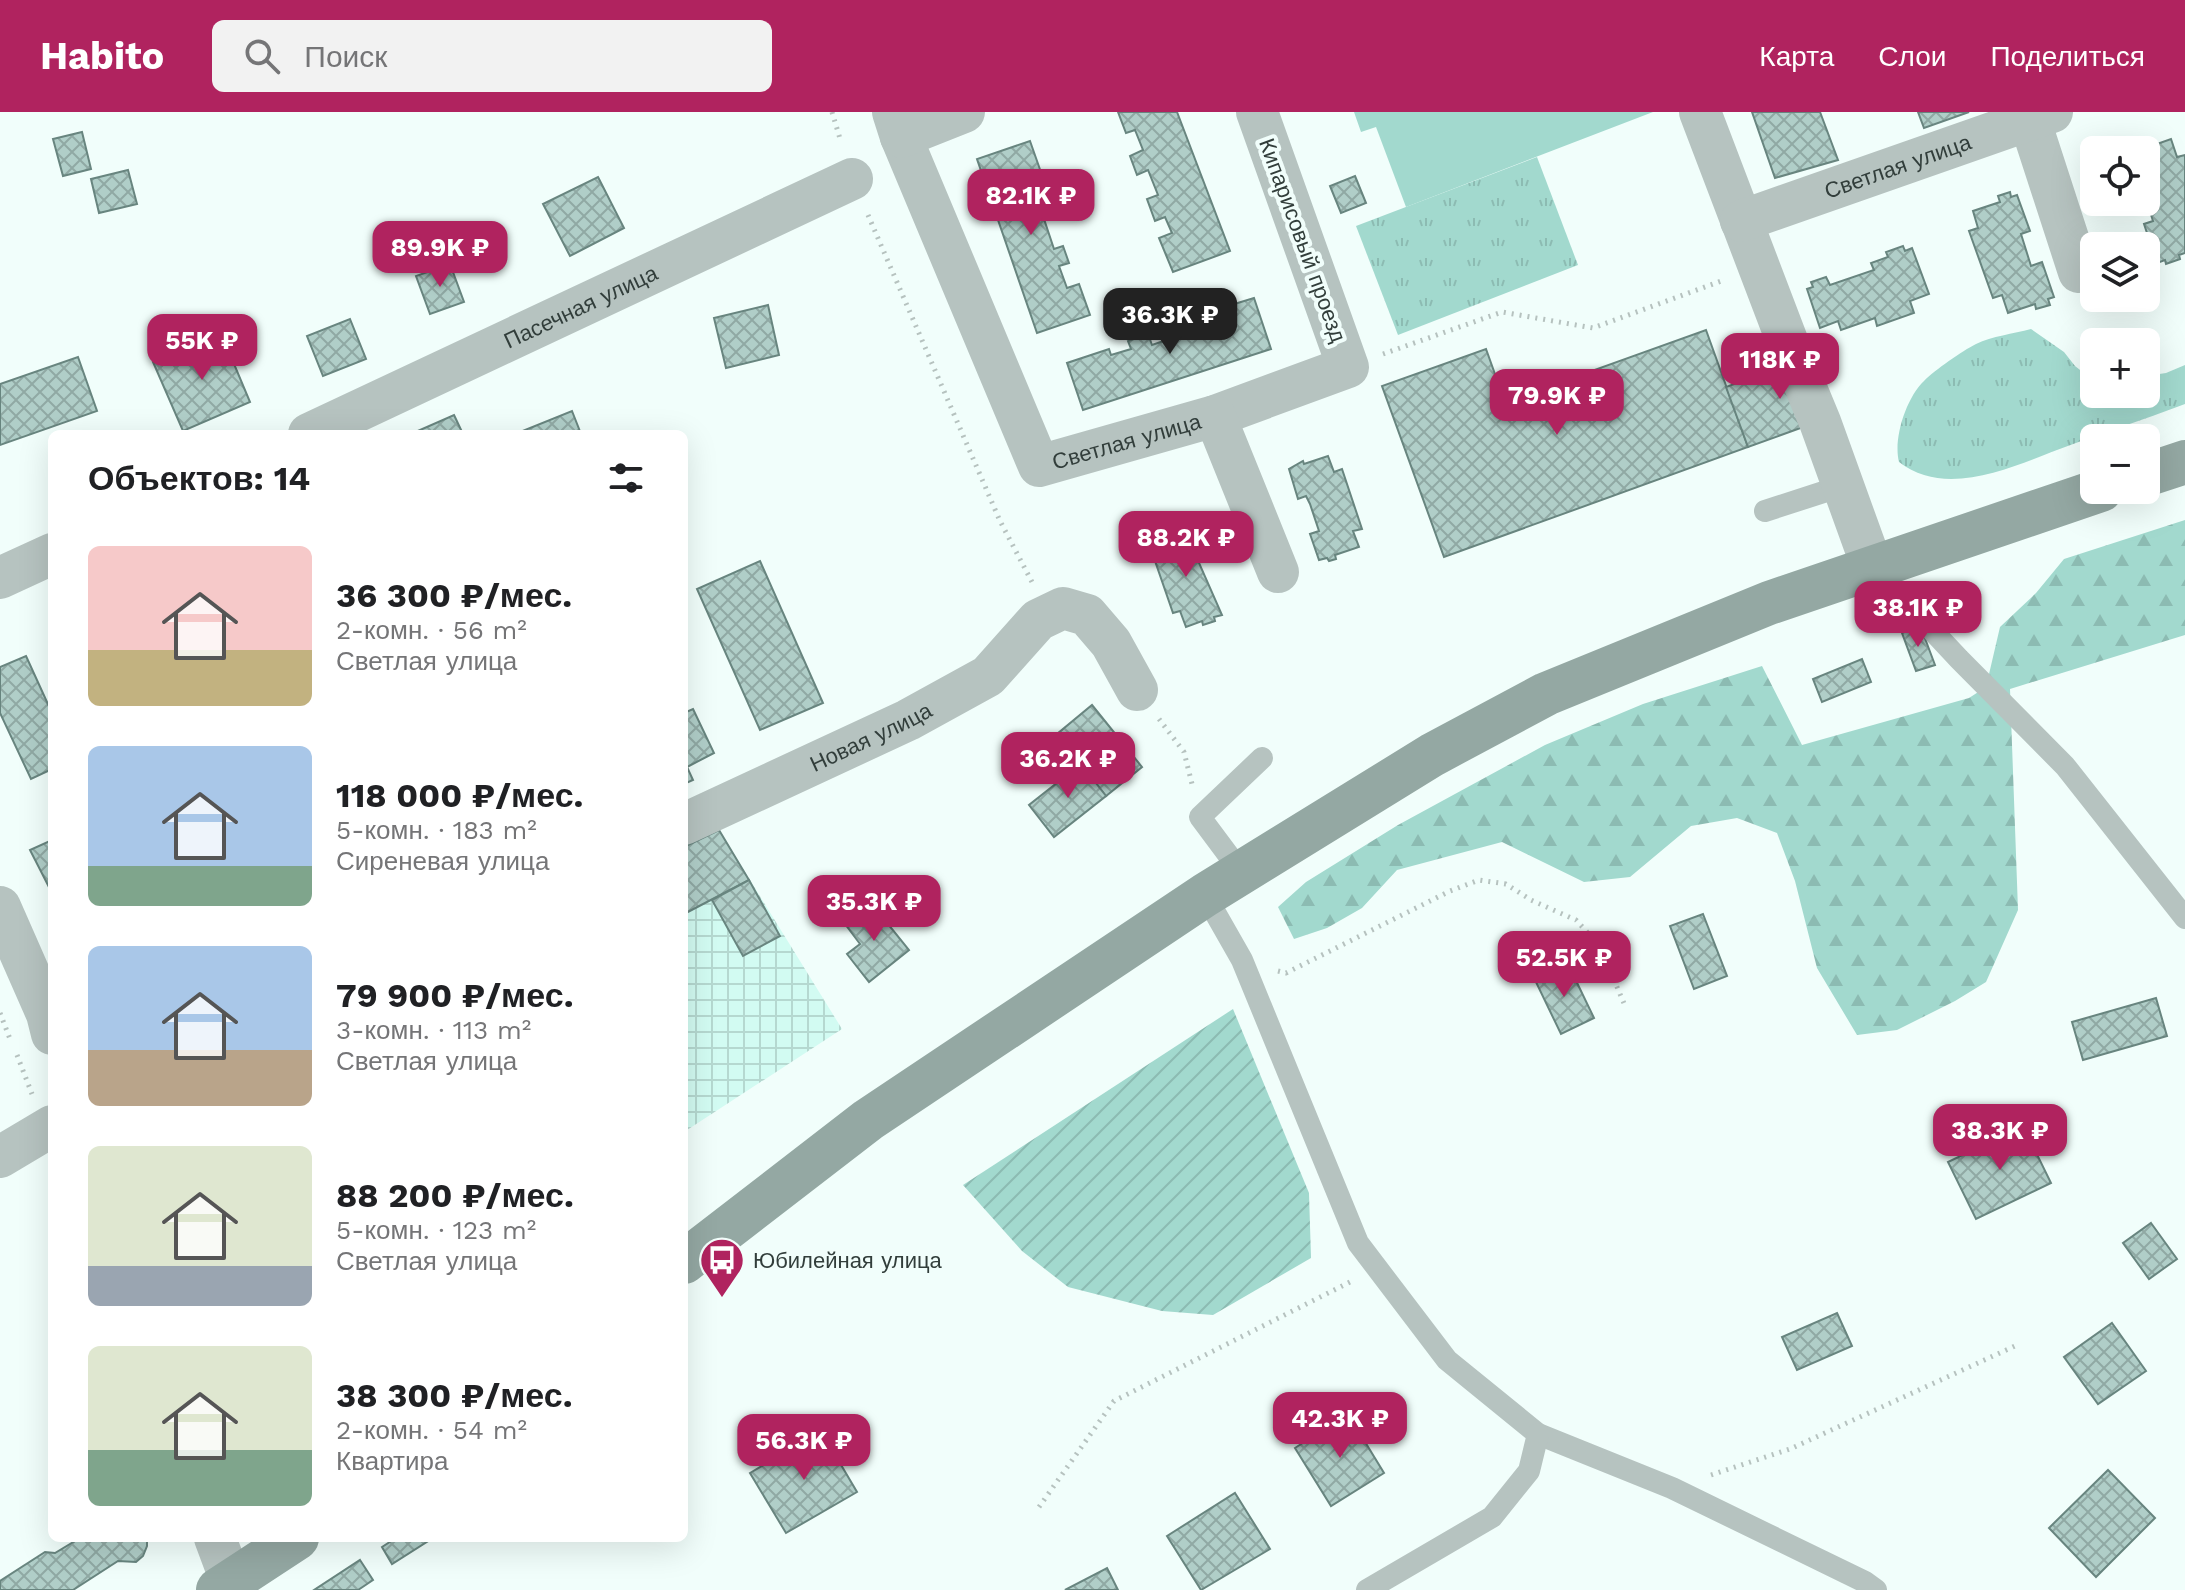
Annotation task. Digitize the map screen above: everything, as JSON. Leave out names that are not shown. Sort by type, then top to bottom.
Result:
[{"type":"main road","points":[[2160,470],[2185,462]]},
{"type":"main road","points":[[688,1259],[868,1120],[1205,895],[1432,755],[1546,694],[1769,603],[2080,497]]},
{"type":"main road","points":[[225,1586],[291,1542]]},
{"type":"street","points":[[897,125],[964,112]]},
{"type":"street","name":"Кипарисовый проезд","points":[[1257,112],[1348,367]]},
{"type":"street","points":[[1700,112],[1872,566]]},
{"type":"street","points":[[2036,115],[2079,272]]},
{"type":"street","name":"Светлая улица","points":[[1741,221],[2036,115]]},
{"type":"street","name":"Светлая улица","points":[[897,125],[1039,466],[1215,416],[1294,375],[1348,367]]},
{"type":"street","name":"Пасечная улица","points":[[318,430],[852,179]]},
{"type":"street","name":"Светлая улица","points":[[1215,416],[1278,572]]},
{"type":"street","points":[[0,578],[48,556]]},
{"type":"street","points":[[1044,617],[1063,608],[1087,615],[1111,643],[1137,690]]},
{"type":"street","name":"Новая улица","points":[[688,822],[908,720],[988,676],[1044,617]]},
{"type":"street","points":[[0,907],[48,1018]]},
{"type":"street","points":[[0,1157],[48,1129]]},
{"type":"street","points":[[216,1542],[225,1586]]},
{"type":"lane","points":[[1765,511],[1842,486]]},
{"type":"lane","points":[[1872,566],[2065,766],[2185,918]]},
{"type":"lane","points":[[1241,872],[1200,817],[1262,758]]},
{"type":"lane","points":[[1205,895],[1242,960],[1358,1243],[1447,1360],[1538,1434],[1672,1488],[1876,1590]]},
{"type":"lane","points":[[1367,1590],[1492,1517],[1529,1471],[1538,1434]]},
{"type":"path","points":[[832,112],[852,179],[1044,617]]},
{"type":"path","points":[[1348,367],[1502,312],[1593,328],[1760,268]]},
{"type":"path","points":[[1137,690],[1184,752],[1200,817]]},
{"type":"path","points":[[1242,960],[1286,973],[1450,891],[1479,880],[1506,884],[1531,900],[1576,920],[1599,945],[1626,1008]]},
{"type":"path","points":[[0,1013],[48,1126]]},
{"type":"path","points":[[1039,1507],[1114,1401],[1377,1267]]},
{"type":"path","points":[[1672,1488],[1790,1449],[2015,1346]]},
{"type":"shaded area","points":[[719,830],[842,1029],[688,1129],[688,845]]},
{"type":"green space","points":[[1354,112],[1653,112],[1406,207],[1376,127],[1361,132]]},
{"type":"green space","points":[[1537,157],[1578,265],[1398,335],[1356,226]]},
{"type":"green space","points":[[2031,329],[2064,352],[2080,370],[2080,408],[2160,408],[2160,374],[2185,365],[2185,404],[2129,424],[2080,424],[2080,442],[2019,465],[1978,476],[1936,478],[1917,473],[1899,462],[1902,419],[1918,388],[1949,361],[1976,344]]},
{"type":"green space","points":[[2185,520],[2185,635],[2010,689],[2018,910],[1986,982],[1897,1030],[1857,1035],[1817,968],[1795,881],[1777,833],[1737,818],[1691,826],[1630,877],[1584,882],[1502,842],[1397,870],[1362,908],[1327,928],[1294,939],[1278,907],[1306,882],[1398,825],[1545,745],[1643,704],[1762,666],[1802,745],[1969,698],[1986,687],[2000,627],[2036,593],[2064,559]]},
{"type":"green space","points":[[1233,1009],[1309,1193],[1311,1258],[1213,1315],[1162,1311],[1068,1287],[1022,1251],[963,1185]]},
{"type":"building","points":[[1118,112],[1177,112],[1230,251],[1173,272],[1159,238],[1172,233],[1165,217],[1155,221],[1147,199],[1158,195],[1148,170],[1137,175],[1130,156],[1143,150],[1135,130],[1126,133]]},
{"type":"building","points":[[1752,112],[1820,112],[1838,160],[1775,178]]},
{"type":"building","points":[[1918,112],[1969,112],[1924,128]]},
{"type":"building","points":[[82,132],[91,169],[63,176],[53,139]]},
{"type":"building","points":[[2171,139],[2177,157],[2185,155],[2185,253],[2179,255],[2180,259],[2166,264],[2165,260],[2160,262],[2160,232],[2147,232],[2144,224],[2153,221],[2151,216],[2160,216],[2160,143]]},
{"type":"building","points":[[1030,141],[1043,178],[1033,181],[1039,198],[1048,195],[1055,215],[1044,219],[1054,249],[1063,246],[1069,263],[1059,266],[1067,288],[1079,284],[1090,315],[1037,333],[977,159]]},
{"type":"building","points":[[128,170],[137,204],[99,213],[91,179]]},
{"type":"building","points":[[1355,176],[1366,203],[1341,213],[1330,186]]},
{"type":"building","points":[[598,177],[624,228],[570,256],[543,204]]},
{"type":"building","points":[[2010,192],[2011,197],[2017,195],[2030,231],[2021,234],[2031,266],[2042,262],[2054,297],[2048,299],[2050,305],[2036,309],[2035,304],[2008,313],[2002,295],[1993,298],[1969,231],[1978,228],[1973,211],[2000,202],[1998,196]]},
{"type":"building","points":[[1903,246],[1905,251],[1912,248],[1929,294],[1910,301],[1914,313],[1877,326],[1875,318],[1841,330],[1838,321],[1820,328],[1807,289],[1813,287],[1811,282],[1826,277],[1830,285],[1874,270],[1871,263],[1888,257],[1886,252]]},
{"type":"building","points":[[450,264],[464,302],[430,314],[416,276]]},
{"type":"building","points":[[1254,298],[1271,349],[1083,410],[1067,363],[1109,349],[1111,355],[1131,349],[1128,341],[1148,334],[1152,345],[1181,335],[1178,325],[1197,319],[1200,327],[1222,320],[1218,309]]},
{"type":"building","points":[[768,305],[779,355],[726,368],[714,318]]},
{"type":"building","points":[[350,319],[366,359],[323,376],[307,336]]},
{"type":"building","points":[[1706,330],[1748,447],[1444,557],[1382,386],[1486,349],[1505,402]]},
{"type":"building","points":[[221,333],[250,402],[183,430],[153,362]]},
{"type":"building","points":[[1812,355],[1834,416],[1748,447],[1726,387]]},
{"type":"building","points":[[78,357],[97,411],[0,445],[0,384]]},
{"type":"building","points":[[572,411],[579,430],[525,430]]},
{"type":"building","points":[[454,415],[461,430],[420,430]]},
{"type":"building","points":[[1328,456],[1334,472],[1342,469],[1362,529],[1353,531],[1359,547],[1335,555],[1336,559],[1329,561],[1327,558],[1319,560],[1310,534],[1319,531],[1306,496],[1298,499],[1289,469],[1303,461],[1304,464]]},
{"type":"building","points":[[1192,527],[1200,551],[1196,553],[1199,563],[1222,615],[1203,625],[1202,621],[1186,627],[1180,611],[1173,613],[1154,558],[1161,555],[1156,540]]},
{"type":"building","points":[[760,561],[823,703],[760,730],[697,589]]},
{"type":"building","points":[[1920,625],[1935,665],[1916,671],[1902,633]]},
{"type":"building","points":[[26,656],[48,704],[48,771],[31,779],[0,713],[0,667]]},
{"type":"building","points":[[1862,659],[1871,682],[1822,702],[1813,679]]},
{"type":"building","points":[[1092,705],[1142,767],[1106,796],[1057,734]]},
{"type":"building","points":[[693,709],[714,753],[688,766],[688,711]]},
{"type":"building","points":[[1081,764],[1106,796],[1054,837],[1029,805]]},
{"type":"building","points":[[719,830],[749,880],[688,912],[688,845]]},
{"type":"building","points":[[48,842],[48,885],[30,850]]},
{"type":"building","points":[[749,880],[780,936],[743,956],[712,900]]},
{"type":"building","points":[[871,903],[909,950],[869,982],[847,954],[860,944],[845,924]]},
{"type":"building","points":[[1703,914],[1727,976],[1694,989],[1670,926]]},
{"type":"building","points":[[1568,964],[1594,1018],[1561,1034],[1535,980]]},
{"type":"building","points":[[2156,998],[2167,1036],[2083,1060],[2072,1022]]},
{"type":"building","points":[[2023,1126],[2051,1183],[1976,1219],[1948,1162]]},
{"type":"building","points":[[2151,1223],[2177,1259],[2149,1279],[2123,1243]]},
{"type":"building","points":[[1837,1313],[1852,1346],[1797,1370],[1782,1337]]},
{"type":"building","points":[[2112,1323],[2146,1371],[2098,1404],[2064,1357]]},
{"type":"building","points":[[1348,1414],[1384,1473],[1331,1506],[1295,1448]]},
{"type":"building","points":[[821,1431],[857,1492],[786,1533],[750,1473]]},
{"type":"building","points":[[2108,1470],[2155,1518],[2096,1577],[2049,1528]]},
{"type":"building","points":[[1235,1493],[1270,1549],[1201,1590],[1167,1536]]},
{"type":"building","points":[[73,1542],[147,1542],[143,1556],[136,1562],[118,1561],[73,1590],[0,1590],[0,1581],[45,1552],[55,1553]]},
{"type":"building","points":[[390,1542],[427,1542],[392,1564],[382,1547]]},
{"type":"building","points":[[360,1560],[373,1580],[358,1590],[314,1590]]},
{"type":"building","points":[[1107,1568],[1118,1590],[1065,1590]]},
{"type":"place","name":"Юбилейная улица","points":[[722,1299]]}]
